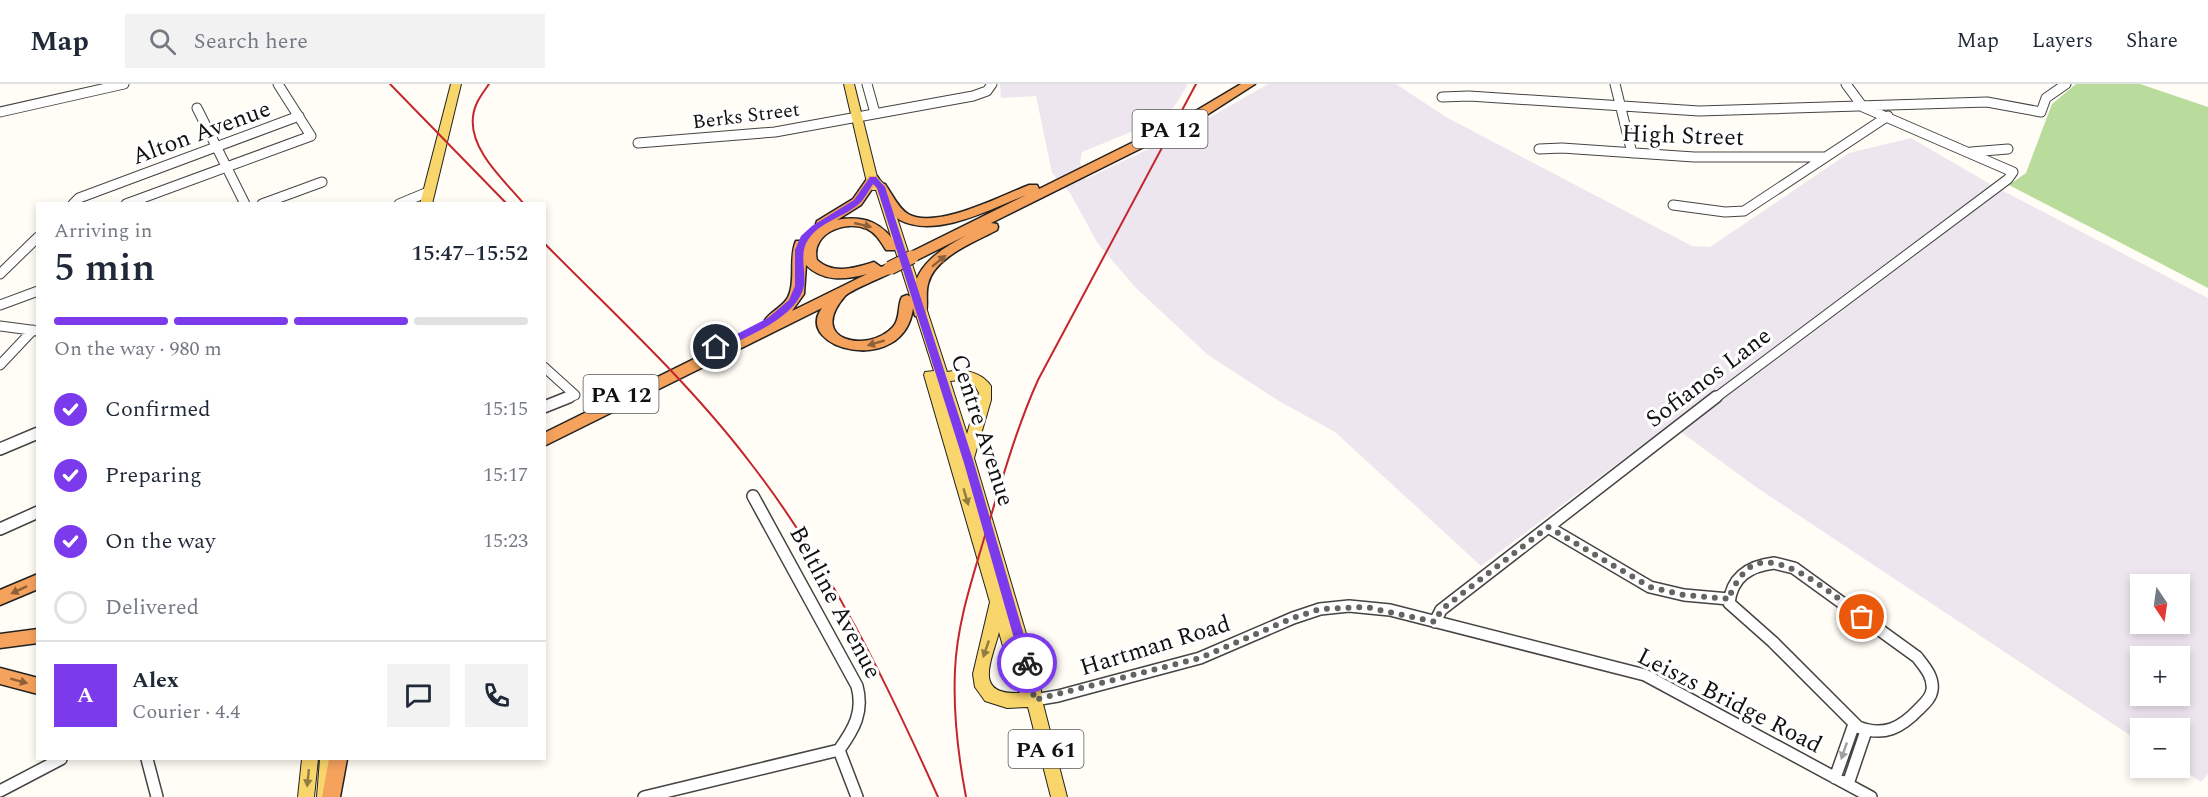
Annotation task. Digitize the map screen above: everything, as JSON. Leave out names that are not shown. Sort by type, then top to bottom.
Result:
[{"type":"highway","name":"PA 12","points":[[546,432],[1048,186],[1236,84]]},
{"type":"highway","name":"PA 12","points":[[1087,166],[1210,108],[1249,84]]},
{"type":"highway","points":[[772,320],[789,306],[797,294],[800,286],[799,250],[804,238],[815,228],[857,202],[877,183],[902,215],[916,222],[927,223],[948,220],[1048,186]]},
{"type":"highway","points":[[920,313],[921,284],[934,264],[1011,216],[1048,186]]},
{"type":"highway","points":[[889,265],[852,274],[836,274],[815,266],[809,258],[808,250],[812,240],[821,231],[833,225],[852,222],[873,227],[883,235],[891,247]]},
{"type":"highway","name":"PA 12","points":[[546,439],[853,286],[889,265]]},
{"type":"highway","points":[[853,286],[831,304],[824,319],[825,328],[830,336],[848,345],[869,345],[893,335],[903,323],[907,300]]},
{"type":"highway","points":[[546,446],[628,398]]},
{"type":"highway","points":[[0,598],[36,582]]},
{"type":"highway","points":[[0,631],[36,626]]},
{"type":"highway","points":[[0,641],[36,636]]},
{"type":"highway","points":[[0,676],[36,685]]},
{"type":"highway","points":[[331,797],[338,760]]},
{"type":"main road","points":[[427,198],[456,84]]},
{"type":"main road","name":"Centre Avenue","points":[[849,84],[877,183],[920,313],[994,592],[1021,682],[1034,700]]},
{"type":"main road","name":"Centre Avenue","points":[[877,183],[874,189],[907,300],[969,463],[1032,681],[1034,700],[1059,797]]},
{"type":"main road","points":[[937,379],[970,375],[978,380],[985,389],[985,401],[970,438],[969,463]]},
{"type":"main road","points":[[994,592],[995,620],[981,662],[980,674],[983,685],[996,700],[1012,703],[1034,700]]},
{"type":"main road","points":[[306,797],[310,760]]},
{"type":"main road","points":[[325,797],[328,760]]},
{"type":"street","points":[[0,112],[124,84]]},
{"type":"street","points":[[278,84],[299,116]]},
{"type":"street","points":[[867,84],[875,113]]},
{"type":"street","points":[[1615,84],[1632,153]]},
{"type":"street","points":[[1846,84],[1863,107],[1968,152],[2008,149]]},
{"type":"street","points":[[1442,97],[1469,96],[1724,111],[1987,102],[2042,112],[2046,98],[2066,84]]},
{"type":"street","name":"Berks Street","points":[[638,143],[775,132],[973,96],[989,87]]},
{"type":"street","points":[[197,108],[244,202]]},
{"type":"street","name":"Alton Avenue","points":[[76,201],[299,116],[311,136],[137,202]]},
{"type":"street","points":[[1673,205],[1725,212],[1744,211],[1888,116]]},
{"type":"street","name":"High Street","points":[[1539,149],[1562,148],[1712,158],[1825,157]]},
{"type":"street","name":"Sofianos Lane","points":[[1435,622],[1441,610],[2013,172],[1968,152]]},
{"type":"street","points":[[267,202],[322,182]]},
{"type":"street","points":[[408,202],[427,198]]},
{"type":"street","points":[[0,274],[36,239]]},
{"type":"street","points":[[0,305],[36,292]]},
{"type":"street","points":[[0,326],[35,330]]},
{"type":"street","points":[[0,365],[35,330]]},
{"type":"street","points":[[546,369],[575,395],[546,406]]},
{"type":"street","points":[[0,449],[36,434]]},
{"type":"street","name":"Beltline Avenue","points":[[753,496],[857,686],[861,704],[860,715],[856,727],[839,750]]},
{"type":"street","points":[[0,529],[36,513]]},
{"type":"street","points":[[1548,527],[1650,587],[1684,595],[1730,599]]},
{"type":"street","points":[[1774,563],[1794,568],[1917,657],[1928,670],[1932,683],[1931,695],[1904,725],[1890,731],[1866,730],[1854,724],[1773,642],[1739,614],[1730,603],[1730,599],[1730,593],[1745,571],[1756,564],[1774,563]]},
{"type":"street","name":"Hartman Road","points":[[1034,700],[1200,658],[1293,618],[1320,609],[1349,606],[1390,610]]},
{"type":"street","name":"Leiszs Bridge Road","points":[[1390,610],[1645,675],[1871,797]]},
{"type":"street","points":[[1835,778],[1854,724]]},
{"type":"street","points":[[1848,784],[1866,730]]},
{"type":"street","points":[[644,797],[839,750],[857,797]]},
{"type":"street","points":[[0,791],[59,760]]},
{"type":"street","points":[[147,760],[158,797]]},
{"type":"shaded area","points":[[1000,84],[1188,84],[1174,107],[1148,125],[1082,152],[1080,162],[1086,179],[1186,131],[1268,84],[1396,84],[1446,117],[1692,246],[1710,247],[1849,153],[1911,138],[1990,184],[2208,298],[2208,774],[2201,782],[2190,775],[2190,718],[2130,718],[2130,735],[1756,487],[1670,424],[1481,566],[1335,432],[1279,401],[1208,355],[1136,288],[1098,244],[1070,193],[1052,173],[1036,96],[1001,98]]},
{"type":"green space","points":[[2076,84],[2140,84],[2208,107],[2208,288],[2009,185],[2026,173],[2052,104]]},
{"type":"railway","points":[[390,84],[505,202]]},
{"type":"railway","points":[[489,84],[475,108],[473,129],[482,153],[522,202]]},
{"type":"railway","points":[[966,797],[955,718],[956,652],[966,600],[1010,455],[1038,380],[1196,84]]},
{"type":"railway","points":[[546,245],[704,406],[780,504],[807,543],[855,625],[938,797]]},
{"type":"way so far","points":[[1027,663],[1034,700],[1058,696],[1219,652],[1293,618],[1320,609],[1366,607],[1390,610],[1435,622],[1441,610],[1548,527],[1650,587],[1665,592],[1730,599],[1730,593],[1745,571],[1756,564],[1774,563],[1794,568],[1862,617]]},
{"type":"route","points":[[716,347],[772,320],[792,302],[800,286],[799,250],[804,238],[815,228],[857,202],[873,179],[881,187],[979,493],[1027,663]]}]
